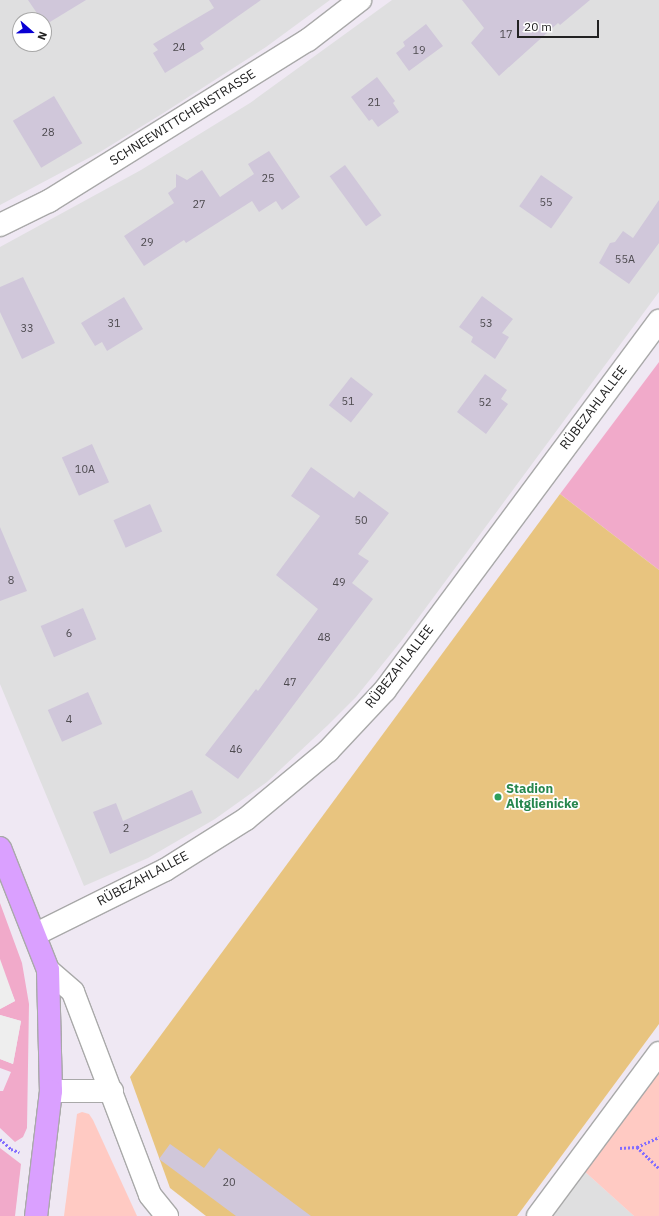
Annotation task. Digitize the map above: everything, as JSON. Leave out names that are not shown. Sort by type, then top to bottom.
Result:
[{"type":"main road","points":[[0,848],[36,934],[48,970],[51,1091],[36,1216]]},
{"type":"street","name":"SCHNEEWITTCHENSTRASSE","points":[[0,225],[49,201],[308,40],[360,0]]},
{"type":"street","name":"RÜBEZAHLALLEE","points":[[36,934],[165,870],[246,819],[328,751],[385,690],[659,320]]},
{"type":"street","points":[[48,970],[73,992],[112,1091],[150,1195],[167,1216]]},
{"type":"street","points":[[538,1216],[659,1053]]},
{"type":"street","points":[[51,1091],[112,1091]]},
{"type":"path","points":[[0,1139],[11,1149],[22,1152]]},
{"type":"path","points":[[637,1147],[659,1168]]},
{"type":"shaded area","points":[[0,0],[330,0],[266,47],[100,152],[0,205]]},
{"type":"shaded area","points":[[392,0],[659,0],[659,292],[402,640],[356,697],[267,782],[215,819],[148,858],[84,886],[0,684],[0,247],[141,170],[250,103]]},
{"type":"shaded area","points":[[659,362],[659,570],[560,494]]},
{"type":"shaded area","name":"Stadion Altglienicke","points":[[560,494],[659,570],[659,1024],[517,1216],[206,1216],[170,1188],[130,1077]]},
{"type":"shaded area","points":[[0,903],[22,963],[29,1004],[27,1128],[23,1137],[15,1142],[0,1128],[0,1091],[3,1091],[11,1072],[0,1068],[0,1059],[13,1064],[21,1021],[0,1015],[0,1009],[15,1001],[0,964]]},
{"type":"shaded area","points":[[0,959],[15,1001],[0,1009]]},
{"type":"shaded area","points":[[0,1015],[21,1021],[13,1064],[0,1059]]},
{"type":"shaded area","points":[[659,1067],[659,1216],[634,1216],[583,1170]]},
{"type":"shaded area","points":[[82,1112],[89,1114],[93,1120],[137,1216],[64,1216],[77,1114]]},
{"type":"shaded area","points":[[0,1148],[21,1164],[15,1216],[0,1216]]},
{"type":"shaded area","points":[[583,1170],[634,1216],[549,1216]]},
{"type":"building","points":[[28,0],[86,0],[52,21],[52,12],[36,12]]},
{"type":"building","points":[[209,0],[261,0],[200,43],[204,49],[165,73],[153,53],[158,50],[153,44],[214,8]]},
{"type":"building","points":[[462,0],[590,0],[560,25],[558,23],[499,76],[471,43],[484,28]]},
{"type":"building","points":[[426,24],[443,46],[409,71],[396,53],[405,46],[403,42]]},
{"type":"building","points":[[377,77],[395,101],[393,103],[399,112],[378,127],[372,119],[369,121],[351,97]]},
{"type":"building","points":[[54,96],[82,143],[41,168],[13,121]]},
{"type":"building","points":[[269,151],[300,197],[282,210],[276,201],[259,212],[252,201],[186,243],[184,240],[144,266],[124,236],[174,203],[168,193],[176,187],[176,174],[187,180],[202,170],[220,197],[254,174],[248,164]]},
{"type":"building","points":[[345,165],[381,215],[366,226],[330,176]]},
{"type":"building","points":[[541,175],[573,197],[551,228],[519,206]]},
{"type":"building","points":[[659,200],[659,243],[629,284],[599,263],[610,243],[615,242],[623,231],[633,238]]},
{"type":"building","points":[[23,277],[55,343],[22,359],[0,312],[0,287]]},
{"type":"building","points":[[482,296],[513,319],[502,333],[509,337],[495,359],[471,342],[473,337],[459,327]]},
{"type":"building","points":[[124,297],[143,329],[107,351],[102,342],[95,346],[81,323]]},
{"type":"building","points":[[485,374],[507,390],[501,399],[508,404],[486,434],[457,412]]},
{"type":"building","points":[[351,377],[373,394],[351,423],[329,405]]},
{"type":"building","points":[[92,444],[109,482],[79,496],[62,457]]},
{"type":"building","points":[[311,467],[354,498],[359,491],[389,513],[358,554],[369,561],[352,583],[373,599],[238,779],[205,755],[256,689],[258,691],[318,609],[276,575],[320,516],[291,496]]},
{"type":"building","points":[[150,504],[162,531],[126,548],[113,520]]},
{"type":"building","points":[[0,527],[27,591],[0,601]]},
{"type":"building","points":[[83,608],[96,639],[54,657],[41,626]]},
{"type":"building","points":[[88,692],[102,724],[62,742],[48,710]]},
{"type":"building","points":[[192,790],[202,813],[110,854],[93,812],[116,803],[123,821]]},
{"type":"building","points":[[170,1144],[204,1168],[219,1148],[311,1216],[236,1216],[159,1159]]},
{"type":"place","name":"Stadion Altglienicke","points":[[498,797]]}]
